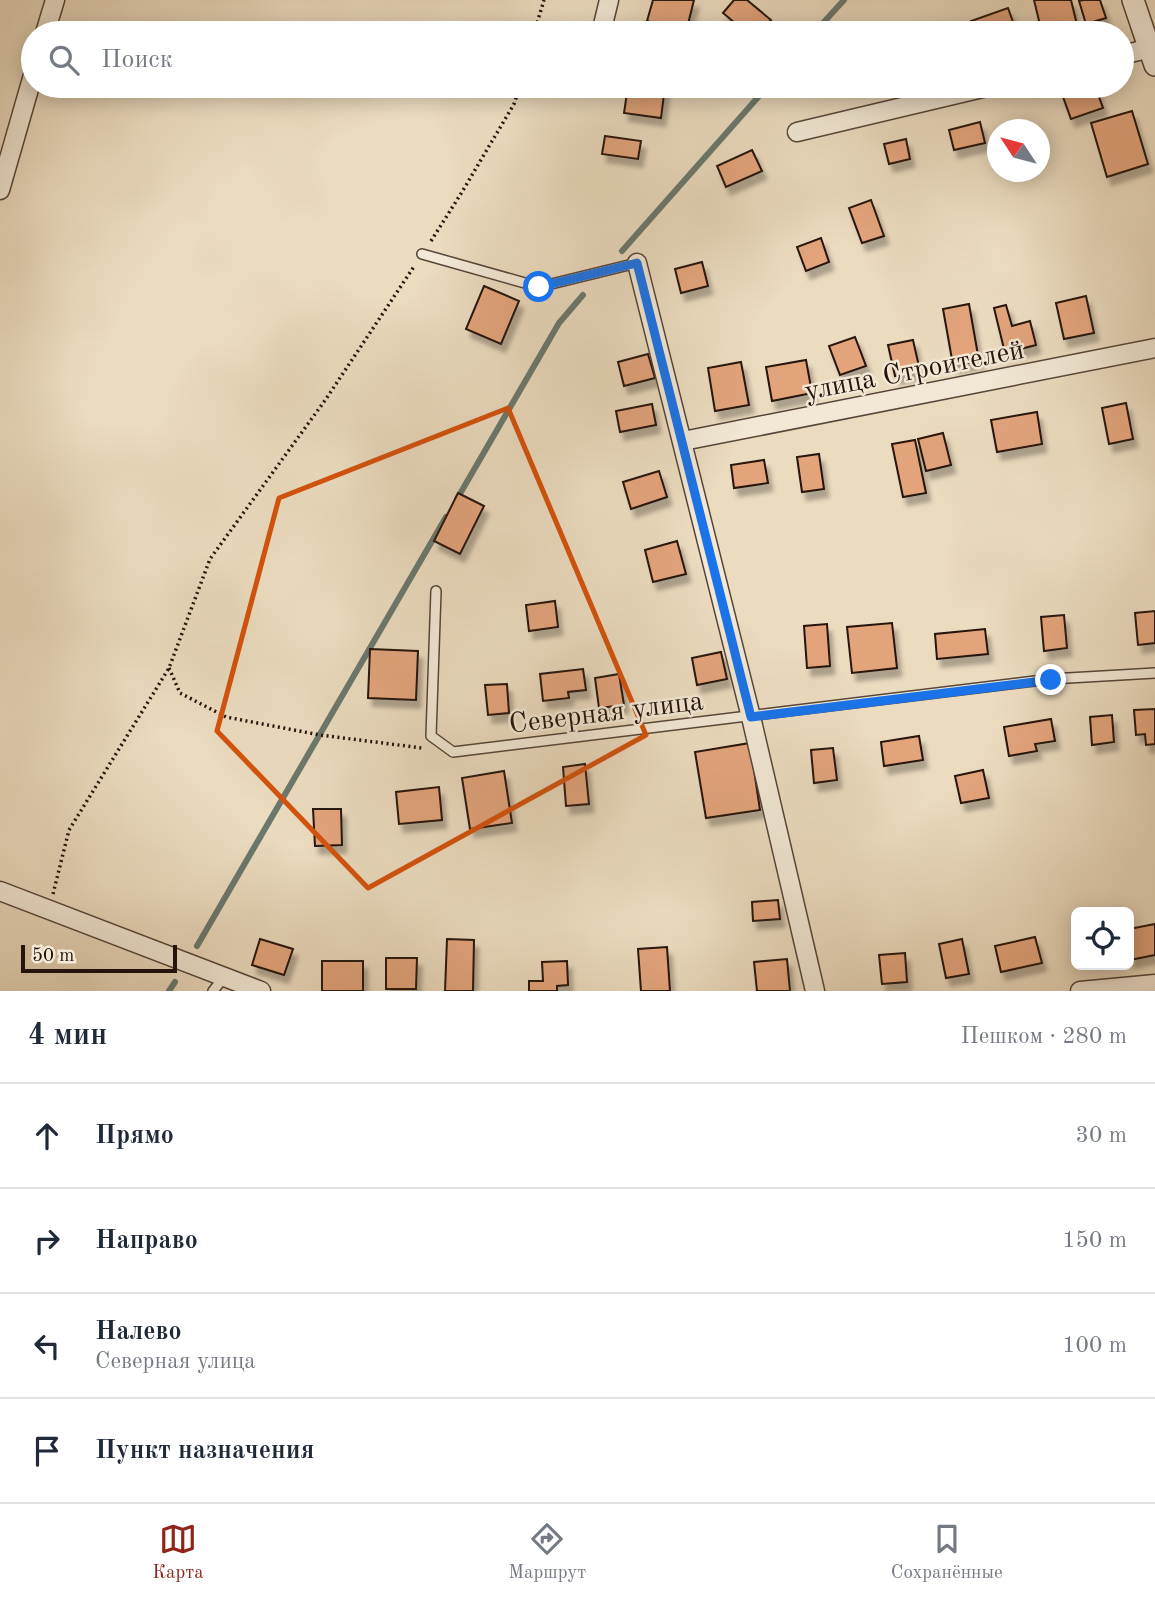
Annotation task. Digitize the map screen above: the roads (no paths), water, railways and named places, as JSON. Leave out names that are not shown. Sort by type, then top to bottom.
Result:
[{"type":"street","points":[[49,21],[55,0]]},
{"type":"street","points":[[604,21],[609,0]]},
{"type":"street","points":[[1133,0],[1153,53],[1134,54]]},
{"type":"street","points":[[0,190],[26,98]]},
{"type":"street","points":[[797,132],[940,98]]},
{"type":"street","points":[[637,263],[751,717],[815,991]]},
{"type":"street","name":"улица Строителей","points":[[683,441],[1155,348]]},
{"type":"street","points":[[0,891],[48,909],[218,984],[261,991]]},
{"type":"street","points":[[1080,991],[1155,984]]},
{"type":"lane","points":[[422,254],[539,287],[637,263]]},
{"type":"lane","name":"Северная улица","points":[[436,591],[431,736],[453,752],[1051,680],[1155,673]]},
{"type":"waterway","points":[[825,21],[844,0]]},
{"type":"waterway","points":[[622,251],[757,98]]},
{"type":"waterway","points":[[457,499],[559,323],[583,295]]},
{"type":"waterway","points":[[197,946],[446,517]]},
{"type":"waterway","points":[[169,991],[175,982]]}]
